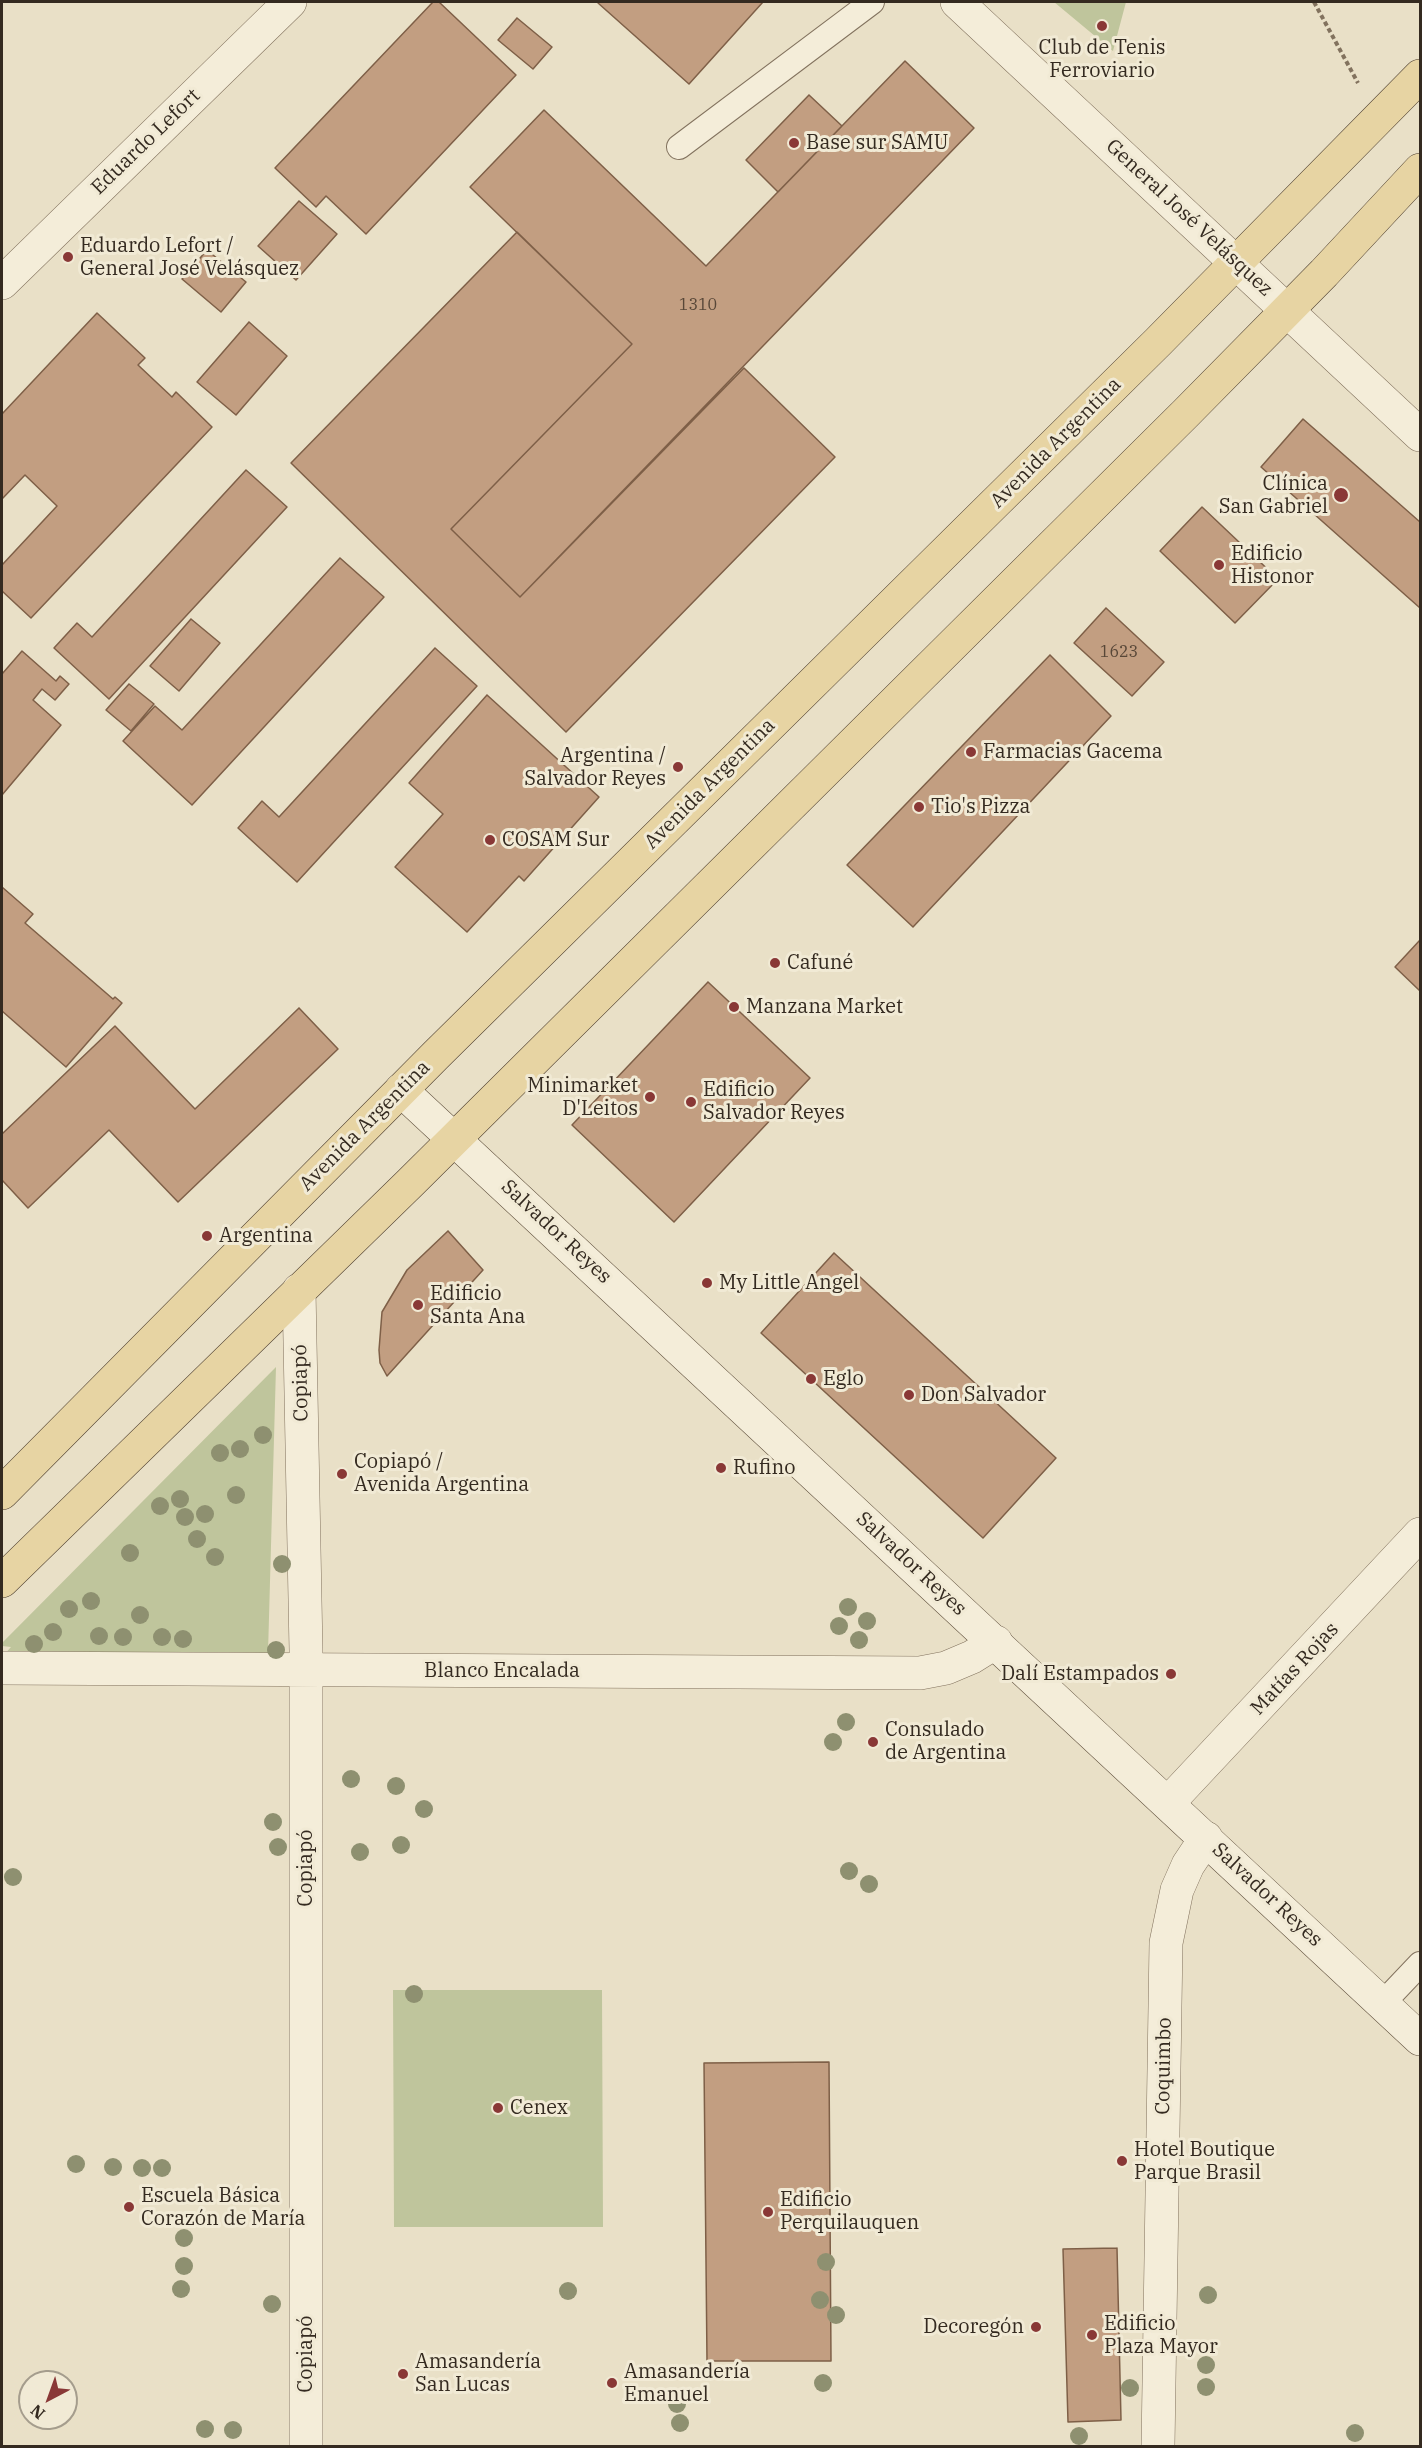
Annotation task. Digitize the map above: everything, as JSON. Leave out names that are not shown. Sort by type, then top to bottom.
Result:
[{"type":"main road","name":"Avenida Argentina","points":[[2,1493],[401,1090],[1237,263],[1420,75]]},
{"type":"main road","points":[[2,1581],[455,1139],[1288,311],[1420,170]]},
{"type":"street","name":"Eduardo Lefort","points":[[2,283],[290,2]]},
{"type":"street","name":"General José Velásquez","points":[[959,2],[1420,435]]},
{"type":"street","name":"Salvador Reyes","points":[[401,1090],[1420,2039]]},
{"type":"street","name":"Copiapó","points":[[299,1290],[306,1670],[306,2446]]},
{"type":"street","name":"Matías Rojas","points":[[1168,1803],[1420,1534]]},
{"type":"street","name":"Blanco Encalada","points":[[2,1668],[920,1673],[946,1668],[972,1657],[996,1642]]},
{"type":"street","name":"Coquimbo","points":[[1158,2446],[1166,1943],[1177,1890],[1188,1865],[1206,1838]]},
{"type":"lane","points":[[679,147],[872,2]]},
{"type":"lane","points":[[1383,2003],[1420,1964]]},
{"type":"path","points":[[1314,2],[1378,120]]},
{"type":"green space","name":"Club de Tenis Ferroviario","points":[[1054,2],[1126,2],[1113,51]]},
{"type":"green space","points":[[276,1367],[268,1653],[2,1657],[11,1647],[2,1646],[2,1643]]},
{"type":"green space","name":"Cenex","points":[[393,1990],[602,1990],[603,2227],[394,2227]]},
{"type":"building","points":[[433,2],[439,2],[516,75],[366,234],[326,196],[316,207],[275,168]]},
{"type":"building","points":[[599,2],[763,2],[689,84]]},
{"type":"building","points":[[517,18],[552,47],[533,69],[498,40]]},
{"type":"building","points":[[905,61],[974,128],[520,597],[451,529],[632,344],[470,187],[544,110],[706,266]]},
{"type":"building","name":"Base sur SAMU","points":[[809,95],[842,126],[778,192],[746,160]]},
{"type":"building","points":[[299,201],[337,234],[296,280],[258,246]]},
{"type":"building","points":[[517,232],[632,344],[451,529],[520,597],[744,368],[835,457],[566,732],[291,463]]},
{"type":"building","points":[[207,250],[246,282],[221,312],[182,279]]},
{"type":"building","points":[[97,313],[145,358],[138,365],[172,397],[176,392],[212,427],[31,618],[2,591],[2,565],[57,506],[25,475],[2,499],[2,414]]},
{"type":"building","points":[[249,322],[287,356],[236,415],[197,382]]},
{"type":"building","name":"Clínica San Gabriel","points":[[1303,419],[1420,522],[1420,608],[1261,467]]},
{"type":"building","points":[[246,470],[287,507],[109,699],[54,648],[77,623],[92,637]]},
{"type":"building","name":"Edificio Histonor","points":[[1202,507],[1278,579],[1235,623],[1160,551]]},
{"type":"building","points":[[340,558],[384,597],[192,805],[123,741],[155,706],[182,730]]},
{"type":"building","points":[[1106,608],[1164,662],[1132,696],[1074,643]]},
{"type":"building","points":[[191,619],[220,643],[179,691],[150,666]]},
{"type":"building","points":[[435,648],[477,686],[297,882],[238,828],[262,801],[279,817]]},
{"type":"building","points":[[22,651],[56,681],[60,676],[69,684],[55,700],[42,689],[33,700],[61,725],[2,795],[2,674]]},
{"type":"building","points":[[1050,655],[1111,716],[913,927],[847,865]]},
{"type":"building","points":[[129,684],[154,704],[131,731],[106,710]]},
{"type":"building","name":"COSAM Sur","points":[[487,695],[599,797],[524,881],[519,876],[467,932],[395,867],[443,814],[409,783]]},
{"type":"building","points":[[2,887],[33,914],[25,923],[113,999],[115,997],[122,1003],[66,1067],[2,1011]]},
{"type":"building","points":[[1420,940],[1420,991],[1395,967]]},
{"type":"building","name":"Edificio Salvador Reyes","points":[[708,982],[810,1078],[674,1222],[572,1125]]},
{"type":"building","points":[[299,1008],[338,1049],[178,1202],[109,1130],[28,1208],[2,1180],[2,1134],[115,1026],[195,1109]]},
{"type":"building","name":"Edificio Santa Ana","points":[[448,1231],[483,1270],[387,1376],[380,1363],[382,1312],[407,1270]]},
{"type":"building","name":"Don Salvador","points":[[834,1253],[1056,1458],[983,1538],[761,1333]]},
{"type":"building","name":"Edificio Perquilauquen","points":[[829,2062],[831,2361],[707,2361],[704,2063]]},
{"type":"building","name":"Edificio Plaza Mayor","points":[[1117,2248],[1121,2420],[1068,2422],[1063,2249]]},
{"type":"place","name":"Club de Tenis Ferroviario","points":[[1102,26]]},
{"type":"place","name":"Base sur SAMU","points":[[794,143]]},
{"type":"place","name":"Eduardo Lefort / General José Velásquez","points":[[68,257]]},
{"type":"place","name":"Clínica San Gabriel","points":[[1341,495]]},
{"type":"place","name":"Edificio Histonor","points":[[1219,565]]},
{"type":"place","name":"Farmacias Gacema","points":[[971,752]]},
{"type":"place","name":"Argentina / Salvador Reyes","points":[[678,767]]},
{"type":"place","name":"Tio's Pizza","points":[[919,807]]},
{"type":"place","name":"COSAM Sur","points":[[490,840]]},
{"type":"place","name":"Cafuné","points":[[775,963]]},
{"type":"place","name":"Manzana Market","points":[[734,1007]]},
{"type":"place","name":"Minimarket D'Leitos","points":[[650,1097]]},
{"type":"place","name":"Edificio Salvador Reyes","points":[[691,1102]]},
{"type":"place","name":"Argentina","points":[[207,1236]]},
{"type":"place","name":"My Little Angel","points":[[707,1283]]},
{"type":"place","name":"Edificio Santa Ana","points":[[418,1305]]},
{"type":"place","name":"Eglo","points":[[811,1379]]},
{"type":"place","name":"Don Salvador","points":[[909,1395]]},
{"type":"place","name":"Rufino","points":[[721,1468]]},
{"type":"place","name":"Copiapó / Avenida Argentina","points":[[342,1474]]},
{"type":"place","name":"Dalí Estampados","points":[[1171,1674]]},
{"type":"place","name":"Consulado de Argentina","points":[[873,1742]]},
{"type":"place","name":"Cenex","points":[[498,2108]]},
{"type":"place","name":"Hotel Boutique Parque Brasil","points":[[1122,2161]]},
{"type":"place","name":"Escuela Básica Corazón de María","points":[[129,2207]]},
{"type":"place","name":"Edificio Perquilauquen","points":[[768,2212]]},
{"type":"place","name":"Decoregón","points":[[1036,2327]]},
{"type":"place","name":"Edificio Plaza Mayor","points":[[1092,2335]]},
{"type":"place","name":"Amasandería San Lucas","points":[[403,2374]]},
{"type":"place","name":"Amasandería Emanuel","points":[[612,2383]]}]
